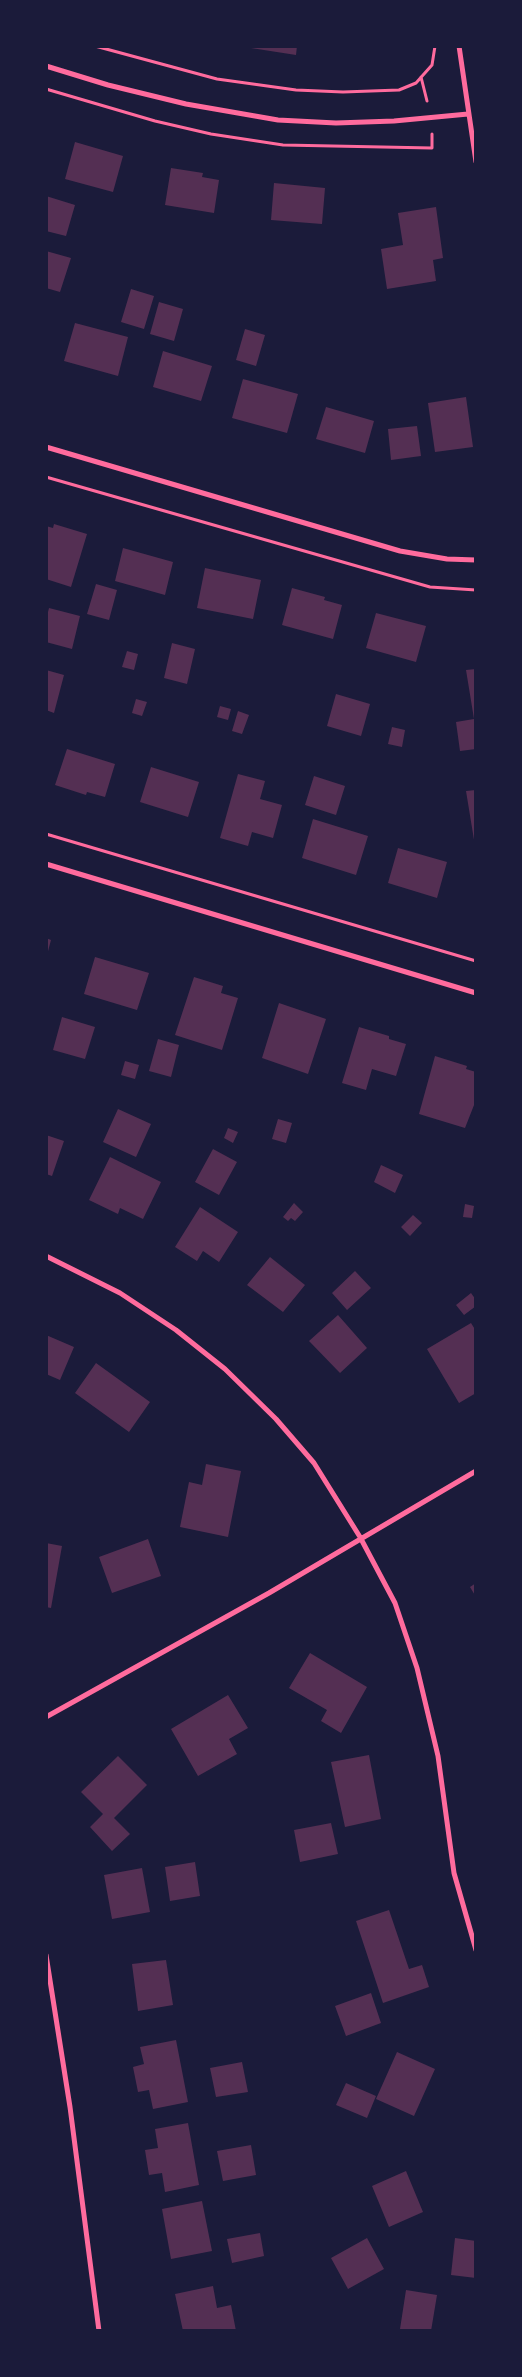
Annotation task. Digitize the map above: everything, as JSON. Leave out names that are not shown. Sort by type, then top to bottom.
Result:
[{"type":"street","points":[[460,46],[476,162]]},
{"type":"street","points":[[46,66],[108,85],[186,104],[278,120],[346,123],[394,121],[468,114]]},
{"type":"street","points":[[46,447],[400,551],[447,559],[476,560]]},
{"type":"street","points":[[46,864],[476,993]]},
{"type":"street","points":[[46,1256],[120,1293],[176,1330],[226,1369],[276,1419],[314,1463],[360,1537],[395,1603],[418,1668],[438,1756],[454,1873],[476,1950]]},
{"type":"street","points":[[46,1717],[269,1593],[360,1537],[476,1471]]},
{"type":"street","points":[[46,1955],[71,2117],[99,2331]]},
{"type":"path","points":[[95,46],[217,80],[296,90],[343,92],[399,90],[416,83],[432,65],[435,46]]},
{"type":"path","points":[[46,477],[430,587],[476,590]]},
{"type":"path","points":[[46,834],[476,961]]},
{"type":"building","points":[[251,46],[297,46],[296,55],[251,48]]},
{"type":"building","points":[[75,142],[123,156],[113,192],[65,179]]},
{"type":"building","points":[[171,168],[203,173],[202,177],[219,180],[214,213],[165,205]]},
{"type":"building","points":[[274,183],[325,188],[322,224],[271,220]]},
{"type":"building","points":[[46,196],[75,205],[66,236],[46,231]]},
{"type":"building","points":[[436,207],[443,258],[433,260],[436,281],[387,289],[381,249],[403,245],[398,213]]},
{"type":"building","points":[[46,251],[71,258],[60,292],[46,288]]},
{"type":"building","points":[[131,289],[154,296],[144,329],[121,322]]},
{"type":"building","points":[[159,302],[183,309],[174,341],[150,334]]},
{"type":"building","points":[[75,323],[128,337],[118,376],[64,361]]},
{"type":"building","points":[[245,329],[265,335],[256,366],[236,360]]},
{"type":"building","points":[[163,351],[212,366],[201,401],[153,387]]},
{"type":"building","points":[[243,379],[298,394],[287,433],[232,418]]},
{"type":"building","points":[[466,397],[473,447],[435,452],[428,403]]},
{"type":"building","points":[[326,407],[374,421],[365,453],[316,439]]},
{"type":"building","points":[[417,426],[421,456],[391,460],[388,429]]},
{"type":"building","points":[[54,524],[87,534],[71,587],[46,579],[48,562],[46,561],[46,526],[53,528]]},
{"type":"building","points":[[123,548],[173,562],[165,595],[115,581]]},
{"type":"building","points":[[205,568],[261,580],[253,619],[197,608]]},
{"type":"building","points":[[96,584],[117,590],[109,620],[87,614]]},
{"type":"building","points":[[292,588],[325,597],[324,600],[342,605],[333,639],[282,625]]},
{"type":"building","points":[[49,608],[80,616],[72,649],[46,642],[46,620]]},
{"type":"building","points":[[376,613],[426,626],[416,662],[366,648]]},
{"type":"building","points":[[172,643],[195,649],[187,684],[164,678]]},
{"type":"building","points":[[127,651],[138,654],[134,670],[122,667]]},
{"type":"building","points":[[476,669],[476,749],[460,751],[456,722],[474,719],[466,670]]},
{"type":"building","points":[[46,670],[64,675],[54,713],[46,710]]},
{"type":"building","points":[[336,694],[370,704],[361,736],[327,726]]},
{"type":"building","points":[[136,699],[147,702],[142,716],[132,713]]},
{"type":"building","points":[[220,706],[231,709],[228,720],[217,717]]},
{"type":"building","points":[[238,711],[249,715],[242,734],[232,731]]},
{"type":"building","points":[[392,727],[405,730],[402,747],[388,744]]},
{"type":"building","points":[[67,749],[115,764],[105,797],[87,792],[86,795],[55,785]]},
{"type":"building","points":[[151,767],[199,782],[188,817],[140,802]]},
{"type":"building","points":[[238,774],[265,781],[260,799],[282,805],[273,838],[252,832],[248,846],[220,838]]},
{"type":"building","points":[[314,776],[345,786],[336,815],[305,805]]},
{"type":"building","points":[[476,790],[476,846],[475,846],[466,791]]},
{"type":"building","points":[[313,819],[368,836],[356,875],[302,858]]},
{"type":"building","points":[[398,848],[447,862],[437,898],[388,883]]},
{"type":"building","points":[[46,938],[51,940],[47,955],[46,955]]},
{"type":"building","points":[[95,957],[149,973],[137,1010],[84,994]]},
{"type":"building","points":[[194,977],[223,986],[221,993],[238,998],[222,1050],[175,1035]]},
{"type":"building","points":[[279,1003],[326,1019],[308,1074],[262,1058]]},
{"type":"building","points":[[62,1017],[95,1027],[85,1059],[53,1050]]},
{"type":"building","points":[[359,1027],[389,1036],[389,1039],[406,1044],[396,1076],[372,1069],[366,1090],[342,1083]]},
{"type":"building","points":[[158,1039],[179,1045],[171,1077],[149,1071]]},
{"type":"building","points":[[435,1056],[467,1066],[466,1069],[476,1072],[476,1100],[465,1128],[419,1114]]},
{"type":"building","points":[[125,1061],[139,1065],[135,1079],[121,1075]]},
{"type":"building","points":[[118,1109],[151,1124],[136,1157],[103,1142]]},
{"type":"building","points":[[278,1119],[292,1123],[286,1143],[272,1139]]},
{"type":"building","points":[[228,1128],[238,1132],[233,1143],[224,1138]]},
{"type":"building","points":[[46,1135],[64,1141],[52,1176],[46,1174]]},
{"type":"building","points":[[213,1149],[237,1162],[219,1195],[195,1182]]},
{"type":"building","points":[[110,1157],[161,1182],[143,1219],[120,1208],[118,1214],[89,1200]]},
{"type":"building","points":[[381,1165],[403,1175],[395,1193],[374,1182]]},
{"type":"building","points":[[294,1203],[303,1212],[295,1221],[291,1218],[288,1221],[283,1217]]},
{"type":"building","points":[[465,1204],[474,1206],[472,1218],[463,1217]]},
{"type":"building","points":[[200,1207],[238,1232],[219,1262],[203,1251],[197,1261],[175,1247]]},
{"type":"building","points":[[413,1215],[422,1223],[410,1236],[401,1227]]},
{"type":"building","points":[[270,1257],[305,1285],[283,1312],[247,1285]]},
{"type":"building","points":[[355,1271],[371,1288],[347,1310],[332,1293]]},
{"type":"building","points":[[471,1293],[476,1300],[476,1306],[464,1315],[456,1305]]},
{"type":"building","points":[[338,1315],[367,1348],[340,1373],[309,1341]]},
{"type":"building","points":[[471,1323],[476,1331],[476,1393],[459,1403],[427,1349]]},
{"type":"building","points":[[46,1335],[74,1347],[60,1380],[46,1374]]},
{"type":"building","points":[[96,1363],[150,1402],[129,1432],[75,1393]]},
{"type":"building","points":[[206,1464],[241,1471],[228,1537],[180,1527],[189,1482],[202,1485]]},
{"type":"building","points":[[148,1539],[161,1576],[112,1593],[99,1557]]},
{"type":"building","points":[[46,1543],[62,1546],[51,1608],[46,1607]]},
{"type":"building","points":[[476,1583],[476,1597],[470,1587]]},
{"type":"building","points":[[310,1653],[367,1687],[341,1733],[321,1721],[327,1710],[289,1688]]},
{"type":"building","points":[[228,1695],[248,1728],[229,1739],[237,1754],[198,1776],[171,1729]]},
{"type":"building","points":[[369,1755],[381,1819],[345,1827],[331,1762]]},
{"type":"building","points":[[118,1756],[147,1785],[114,1818],[130,1834],[112,1851],[90,1827],[103,1814],[81,1792]]},
{"type":"building","points":[[331,1823],[338,1854],[300,1862],[294,1830]]},
{"type":"building","points":[[195,1862],[200,1896],[170,1901],[165,1867]]},
{"type":"building","points":[[142,1868],[150,1912],[112,1919],[104,1875]]},
{"type":"building","points":[[389,1910],[409,1969],[422,1965],[429,1987],[383,2003],[356,1921]]},
{"type":"building","points":[[166,1960],[173,2005],[138,2011],[132,1964]]},
{"type":"building","points":[[371,1993],[381,2023],[346,2036],[335,2006]]},
{"type":"building","points":[[176,2040],[188,2102],[153,2109],[149,2090],[138,2092],[133,2067],[144,2064],[140,2047]]},
{"type":"building","points":[[397,2052],[435,2069],[414,2116],[376,2099]]},
{"type":"building","points":[[242,2062],[248,2092],[216,2097],[210,2068]]},
{"type":"building","points":[[346,2083],[376,2096],[367,2118],[336,2105]]},
{"type":"building","points":[[188,2123],[199,2185],[165,2192],[162,2173],[149,2175],[145,2150],[158,2148],[155,2129]]},
{"type":"building","points":[[251,2145],[256,2175],[223,2181],[217,2151]]},
{"type":"building","points":[[406,2171],[423,2212],[389,2227],[372,2186]]},
{"type":"building","points":[[202,2201],[212,2251],[171,2259],[162,2209]]},
{"type":"building","points":[[260,2233],[264,2256],[232,2263],[227,2239]]},
{"type":"building","points":[[367,2238],[384,2269],[348,2289],[331,2258]]},
{"type":"building","points":[[455,2238],[476,2241],[476,2278],[451,2275]]},
{"type":"building","points":[[213,2286],[217,2308],[231,2305],[236,2331],[183,2331],[175,2294]]},
{"type":"building","points":[[406,2290],[437,2295],[431,2331],[400,2329]]}]
